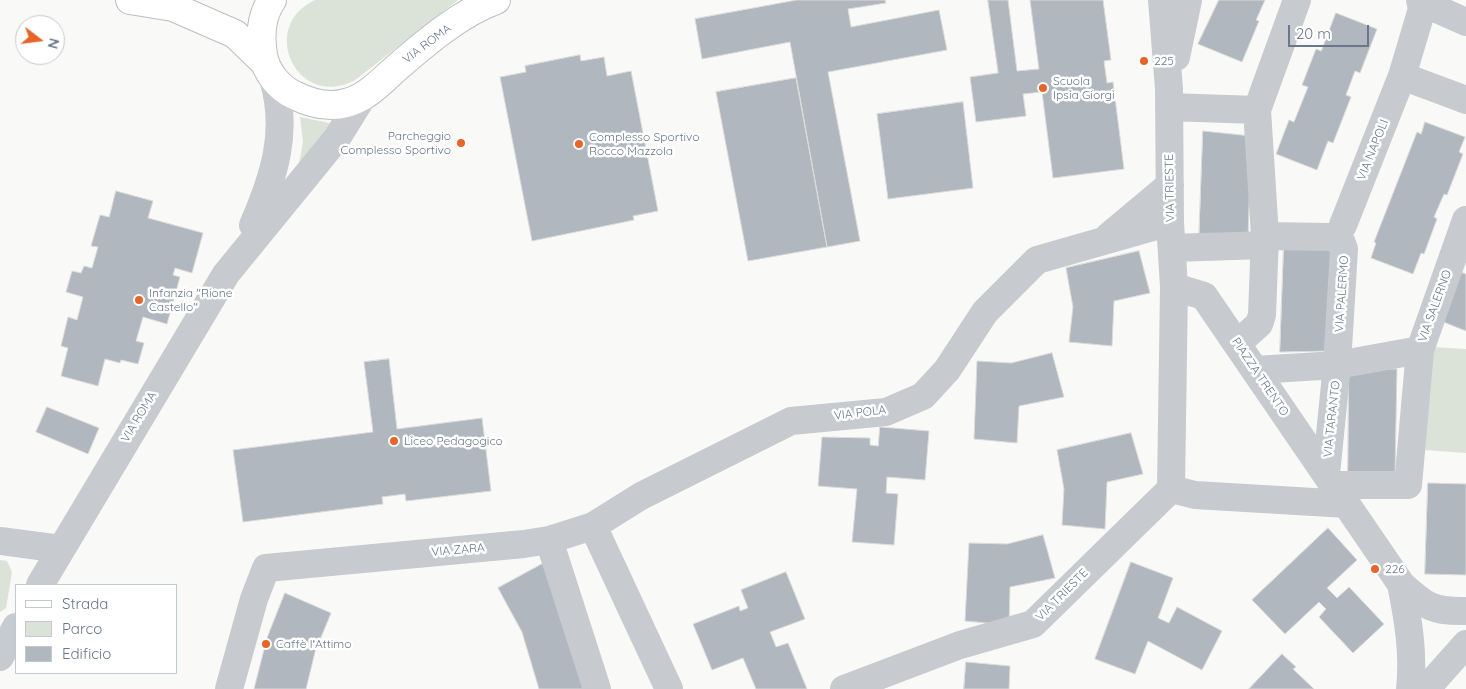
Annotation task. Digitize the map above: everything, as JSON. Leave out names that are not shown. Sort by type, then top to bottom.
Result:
[{"type":"main road","points":[[130,0],[173,7],[235,34],[269,70]]},
{"type":"main road","name":"VIA ROMA","points":[[272,0],[263,23],[261,42],[269,70],[290,93],[305,101],[327,105],[345,103],[363,96],[424,46],[489,1]]},
{"type":"street","name":"VIA TRIESTE","points":[[1162,0],[1169,98],[1171,235],[1174,287]]},
{"type":"street","name":"VIA TRIESTE","points":[[1169,98],[1188,0]]},
{"type":"street","points":[[1237,344],[1259,324],[1262,315],[1265,241],[1256,110],[1297,0]]},
{"type":"street","points":[[1421,1],[1466,22]]},
{"type":"street","name":"VIA NAPOLI","points":[[1343,225],[1402,76],[1422,9],[1421,1]]},
{"type":"street","name":"VIA ROMA","points":[[242,252],[268,189],[279,146],[280,101],[269,70]]},
{"type":"street","points":[[1402,76],[1466,100]]},
{"type":"street","name":"VIA ROMA","points":[[41,584],[175,357],[242,252],[337,138],[363,96]]},
{"type":"street","points":[[1169,98],[1256,110]]},
{"type":"street","points":[[1102,241],[1170,185]]},
{"type":"street","name":"VIA SALERNO","points":[[1336,488],[1408,485],[1420,350],[1466,220]]},
{"type":"street","name":"VIA PALERMO","points":[[1171,235],[1265,241],[1331,237],[1341,241],[1344,249],[1337,365]]},
{"type":"street","name":"VIA POLA","points":[[593,526],[641,496],[790,421],[886,412],[923,396],[947,370],[986,312],[1037,260],[1102,241],[1171,235]]},
{"type":"street","points":[[1174,287],[1171,489],[1195,495],[1336,488],[1401,584],[1422,604],[1447,611],[1466,611]]},
{"type":"street","name":"PIAZZA TRENTO","points":[[1174,287],[1204,296],[1336,488]]},
{"type":"street","name":"VIA TARANTO","points":[[1255,370],[1337,365],[1420,350]]},
{"type":"street","name":"VIA TARANTO","points":[[1336,488],[1337,365]]},
{"type":"street","name":"VIA TRIESTE","points":[[844,689],[960,645],[1033,624],[1171,489]]},
{"type":"street","points":[[593,526],[669,689]]},
{"type":"street","name":"VIA ZARA","points":[[229,689],[254,600],[266,568],[549,540],[593,526]]},
{"type":"street","points":[[549,540],[597,689]]},
{"type":"street","points":[[0,542],[61,549]]},
{"type":"street","points":[[1401,584],[1411,641],[1410,689]]},
{"type":"street","points":[[0,656],[15,630]]},
{"type":"street","points":[[1426,689],[1466,644]]},
{"type":"green space","points":[[315,0],[458,0],[355,80],[335,87],[317,84],[302,75],[292,62],[287,45],[289,28],[298,12]]},
{"type":"green space","points":[[300,117],[334,124],[298,169],[303,142]]},
{"type":"green space","points":[[1431,347],[1466,349],[1466,453],[1425,450]]},
{"type":"green space","points":[[0,560],[7,561],[12,572],[6,608],[0,612]]},
{"type":"building","points":[[797,0],[885,0],[886,3],[848,9],[851,27],[939,10],[947,50],[828,72],[860,241],[827,247],[790,42],[702,59],[695,19]]},
{"type":"building","name":"Scuola Ipsia Giorgi","points":[[988,0],[1008,0],[1017,71],[1039,69],[1030,0],[1103,0],[1111,60],[1104,61],[1107,83],[1113,82],[1124,169],[1053,178],[1042,92],[1023,94],[1026,116],[976,122],[970,77],[998,73]]},
{"type":"building","points":[[1219,0],[1265,0],[1256,20],[1259,21],[1242,62],[1198,44]]},
{"type":"building","points":[[1336,13],[1377,29],[1360,73],[1355,71],[1346,95],[1351,97],[1333,143],[1328,141],[1317,170],[1276,154],[1289,120],[1294,122],[1308,87],[1302,85],[1316,49],[1321,51]]},
{"type":"building","name":"Complesso Sportivo Rocco Mazzola","points":[[580,55],[581,61],[604,57],[607,76],[631,71],[658,211],[633,216],[634,220],[532,241],[500,77],[526,72],[525,66]]},
{"type":"building","points":[[796,78],[827,247],[748,261],[716,92]]},
{"type":"building","points":[[963,102],[973,188],[888,199],[877,114]]},
{"type":"building","points":[[1425,122],[1465,137],[1459,152],[1463,154],[1447,195],[1444,194],[1434,217],[1437,219],[1424,254],[1421,253],[1413,274],[1371,258],[1376,243],[1374,242],[1417,132],[1421,134]]},
{"type":"building","points":[[1203,131],[1251,136],[1248,240],[1199,241]]},
{"type":"building","points":[[116,191],[153,201],[148,218],[203,233],[192,273],[175,268],[173,275],[180,277],[167,324],[143,317],[136,341],[144,343],[138,364],[121,360],[120,363],[105,359],[98,386],[61,376],[68,348],[61,346],[68,317],[77,320],[83,297],[66,292],[72,271],[81,273],[84,266],[92,268],[98,247],[91,246],[100,215],[109,217]]},
{"type":"building","points":[[1284,242],[1332,247],[1328,351],[1280,352]]},
{"type":"building","points":[[1139,251],[1150,293],[1114,301],[1112,346],[1069,342],[1073,307],[1066,268]]},
{"type":"building","points":[[1460,272],[1466,274],[1466,331],[1441,321]]},
{"type":"building","points":[[1052,353],[1064,397],[1019,406],[1017,443],[974,439],[977,361],[1011,363]]},
{"type":"building","name":"Liceo Pedagogico","points":[[389,359],[397,429],[482,418],[491,491],[406,501],[405,494],[382,497],[383,504],[243,522],[233,450],[373,432],[364,362]]},
{"type":"building","points":[[1349,369],[1397,369],[1395,472],[1348,472]]},
{"type":"building","points":[[47,407],[99,428],[88,454],[36,432]]},
{"type":"building","points":[[880,427],[929,431],[925,480],[887,477],[886,493],[898,494],[894,545],[852,542],[857,489],[818,486],[822,437],[870,438],[870,445],[878,446]]},
{"type":"building","points":[[1131,433],[1143,474],[1107,482],[1105,529],[1062,525],[1064,489],[1057,450]]},
{"type":"building","points":[[1428,483],[1466,484],[1466,575],[1425,574]]},
{"type":"building","points":[[1328,528],[1357,560],[1327,588],[1337,598],[1349,587],[1384,624],[1353,653],[1319,617],[1326,609],[1319,602],[1285,634],[1252,600]]},
{"type":"building","points":[[1043,535],[1055,578],[1010,587],[1009,625],[965,621],[969,543],[1007,544]]},
{"type":"building","points":[[1131,562],[1173,578],[1158,618],[1169,623],[1177,607],[1222,631],[1202,670],[1148,641],[1135,674],[1095,659]]},
{"type":"building","points":[[544,563],[594,689],[539,689],[522,632],[498,588]]},
{"type":"building","points":[[786,572],[805,619],[770,632],[776,647],[788,643],[807,689],[756,689],[743,658],[712,670],[693,624],[739,606],[740,611],[748,608],[741,590]]},
{"type":"building","points":[[285,593],[331,613],[315,652],[306,689],[254,689],[267,638]]},
{"type":"building","points":[[1282,654],[1296,667],[1293,669],[1314,689],[1249,689]]},
{"type":"building","points":[[966,662],[1010,666],[1009,689],[964,689]]},
{"type":"place","name":"225","points":[[1144,61]]},
{"type":"place","name":"Scuola Ipsia Giorgi","points":[[1043,88]]},
{"type":"place","name":"Parcheggio Complesso Sportivo","points":[[461,143]]},
{"type":"place","name":"Complesso Sportivo Rocco Mazzola","points":[[579,144]]},
{"type":"place","name":"Infanzia \"Rione Castello\"","points":[[139,300]]},
{"type":"place","name":"Liceo Pedagogico","points":[[394,441]]},
{"type":"place","name":"226","points":[[1375,569]]},
{"type":"place","name":"Caffè l'Attimo","points":[[266,644]]}]
